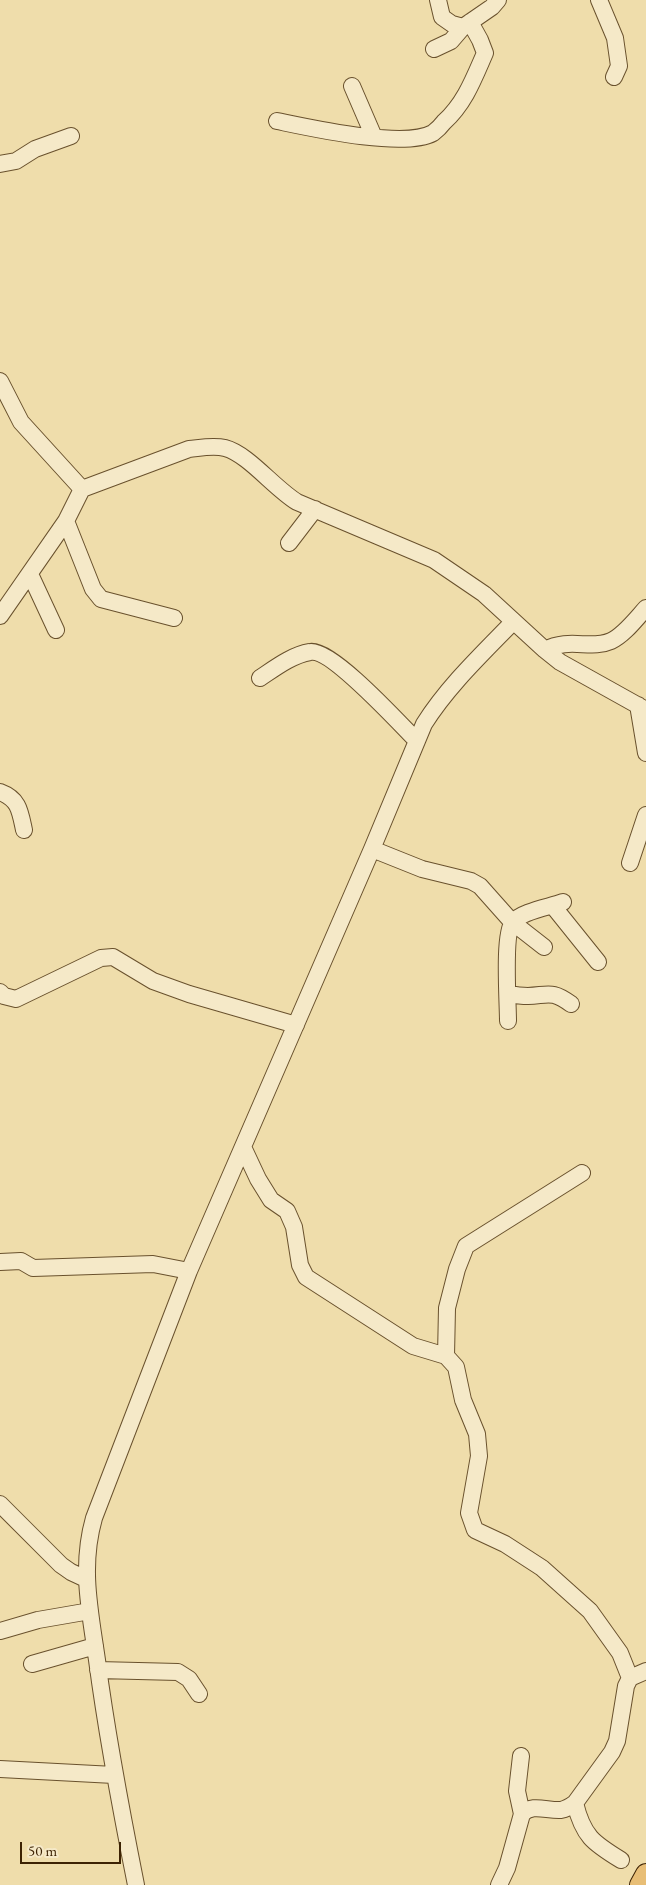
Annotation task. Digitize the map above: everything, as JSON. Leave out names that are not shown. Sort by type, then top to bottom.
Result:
[{"type":"main road","points":[[640,1885],[646,1874]]},
{"type":"street","points":[[277,121],[334,132],[374,137],[415,139],[433,133],[454,113],[468,93],[485,53],[480,40],[466,25],[452,24],[442,17],[438,0]]},
{"type":"street","points":[[434,49],[451,41],[466,25],[498,0]]},
{"type":"street","points":[[599,0],[616,38],[619,66],[614,78]]},
{"type":"street","points":[[352,86],[374,137]]},
{"type":"street","points":[[0,164],[16,161],[29,152],[71,136]]},
{"type":"street","points":[[0,381],[21,422],[82,489]]},
{"type":"street","points":[[0,616],[66,521],[82,489],[189,450],[206,447],[225,448],[241,456],[284,494],[434,560],[484,594],[513,622],[560,662],[642,708],[646,753]]},
{"type":"street","points":[[289,543],[315,509]]},
{"type":"street","points":[[66,521],[93,589],[101,599],[174,618]]},
{"type":"street","points":[[30,574],[56,630]]},
{"type":"street","points":[[545,650],[561,644],[609,642],[618,637],[646,608]]},
{"type":"street","points":[[136,1885],[114,1775],[86,1579],[89,1536],[94,1518],[189,1271],[372,849],[424,724],[434,707],[513,622]]},
{"type":"street","points":[[260,678],[289,660],[312,651],[323,653],[340,665],[417,740]]},
{"type":"street","points":[[0,792],[14,799],[20,807],[24,830]]},
{"type":"street","points":[[630,863],[646,815]]},
{"type":"street","points":[[372,849],[422,869],[471,881],[480,886],[512,922],[544,947]]},
{"type":"street","points":[[508,1021],[507,945],[512,922],[521,916],[558,904],[598,962]]},
{"type":"street","points":[[0,992],[4,996],[16,999],[101,958],[114,957],[152,981],[189,994],[296,1025]]},
{"type":"street","points":[[508,994],[528,996],[549,993],[561,997],[571,1004]]},
{"type":"street","points":[[243,1147],[258,1179],[271,1200],[287,1211],[294,1227],[300,1265],[306,1277],[412,1346],[446,1356],[456,1367],[463,1400],[478,1434],[480,1456],[468,1513],[475,1530],[505,1544],[542,1568],[590,1611],[620,1653],[630,1678]]},
{"type":"street","points":[[446,1356],[448,1308],[456,1269],[466,1246],[582,1174]]},
{"type":"street","points":[[0,1262],[21,1262],[33,1268],[153,1264],[189,1271]]},
{"type":"street","points":[[0,1504],[61,1565],[86,1579]]},
{"type":"street","points":[[0,1631],[38,1620],[90,1611]]},
{"type":"street","points":[[32,1664],[95,1646]]},
{"type":"street","points":[[98,1670],[178,1672],[189,1678],[199,1694]]},
{"type":"street","points":[[499,1885],[507,1868],[522,1814],[526,1809],[560,1810],[576,1803],[612,1752],[617,1741],[626,1686],[630,1678],[646,1671]]},
{"type":"street","points":[[521,1756],[517,1791],[522,1814]]},
{"type":"street","points":[[0,1769],[114,1775]]},
{"type":"street","points":[[576,1803],[585,1831],[596,1845],[621,1860]]}]
